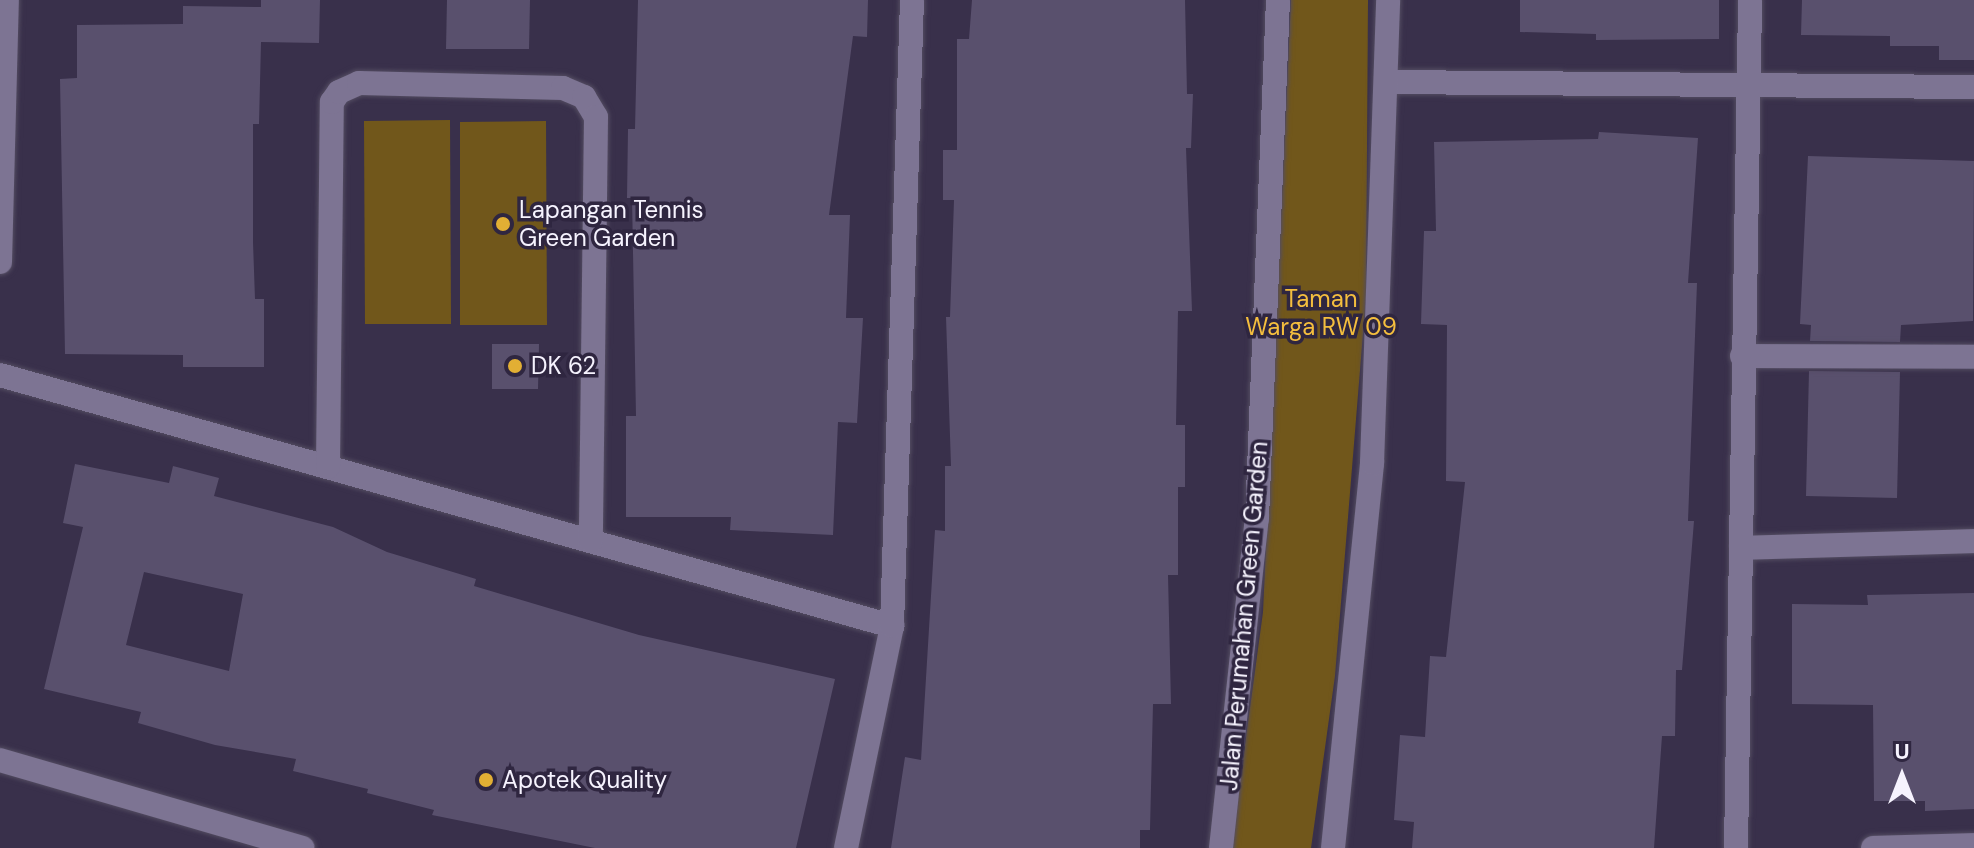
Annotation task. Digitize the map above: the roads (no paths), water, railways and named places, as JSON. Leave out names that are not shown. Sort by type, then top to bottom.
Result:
[{"type":"street","points":[[0,262],[7,0]]},
{"type":"street","points":[[846,848],[892,626],[912,0]]},
{"type":"street","name":"Jalan Perumahan Green Garden","points":[[1221,848],[1257,518],[1278,0]]},
{"type":"street","points":[[1333,848],[1372,463],[1388,0]]},
{"type":"street","points":[[1736,848],[1750,0]]},
{"type":"street","points":[[1387,82],[1974,87]]},
{"type":"street","points":[[328,467],[332,102],[339,92],[359,83],[563,88],[584,97],[596,117],[591,541]]},
{"type":"street","points":[[1742,356],[1974,357]]},
{"type":"street","points":[[0,375],[892,626]]},
{"type":"street","points":[[1741,548],[1974,541]]},
{"type":"street","points":[[0,760],[302,848]]},
{"type":"street","points":[[1873,848],[1974,845]]},
{"type":"place","name":"Lapangan Tennis Green Garden","points":[[503,224]]},
{"type":"place","name":"DK 62","points":[[515,366]]},
{"type":"place","name":"Apotek Quality","points":[[486,780]]},
{"type":"park label","name":"Taman Warga RW 09","points":[[1321,313]]}]
